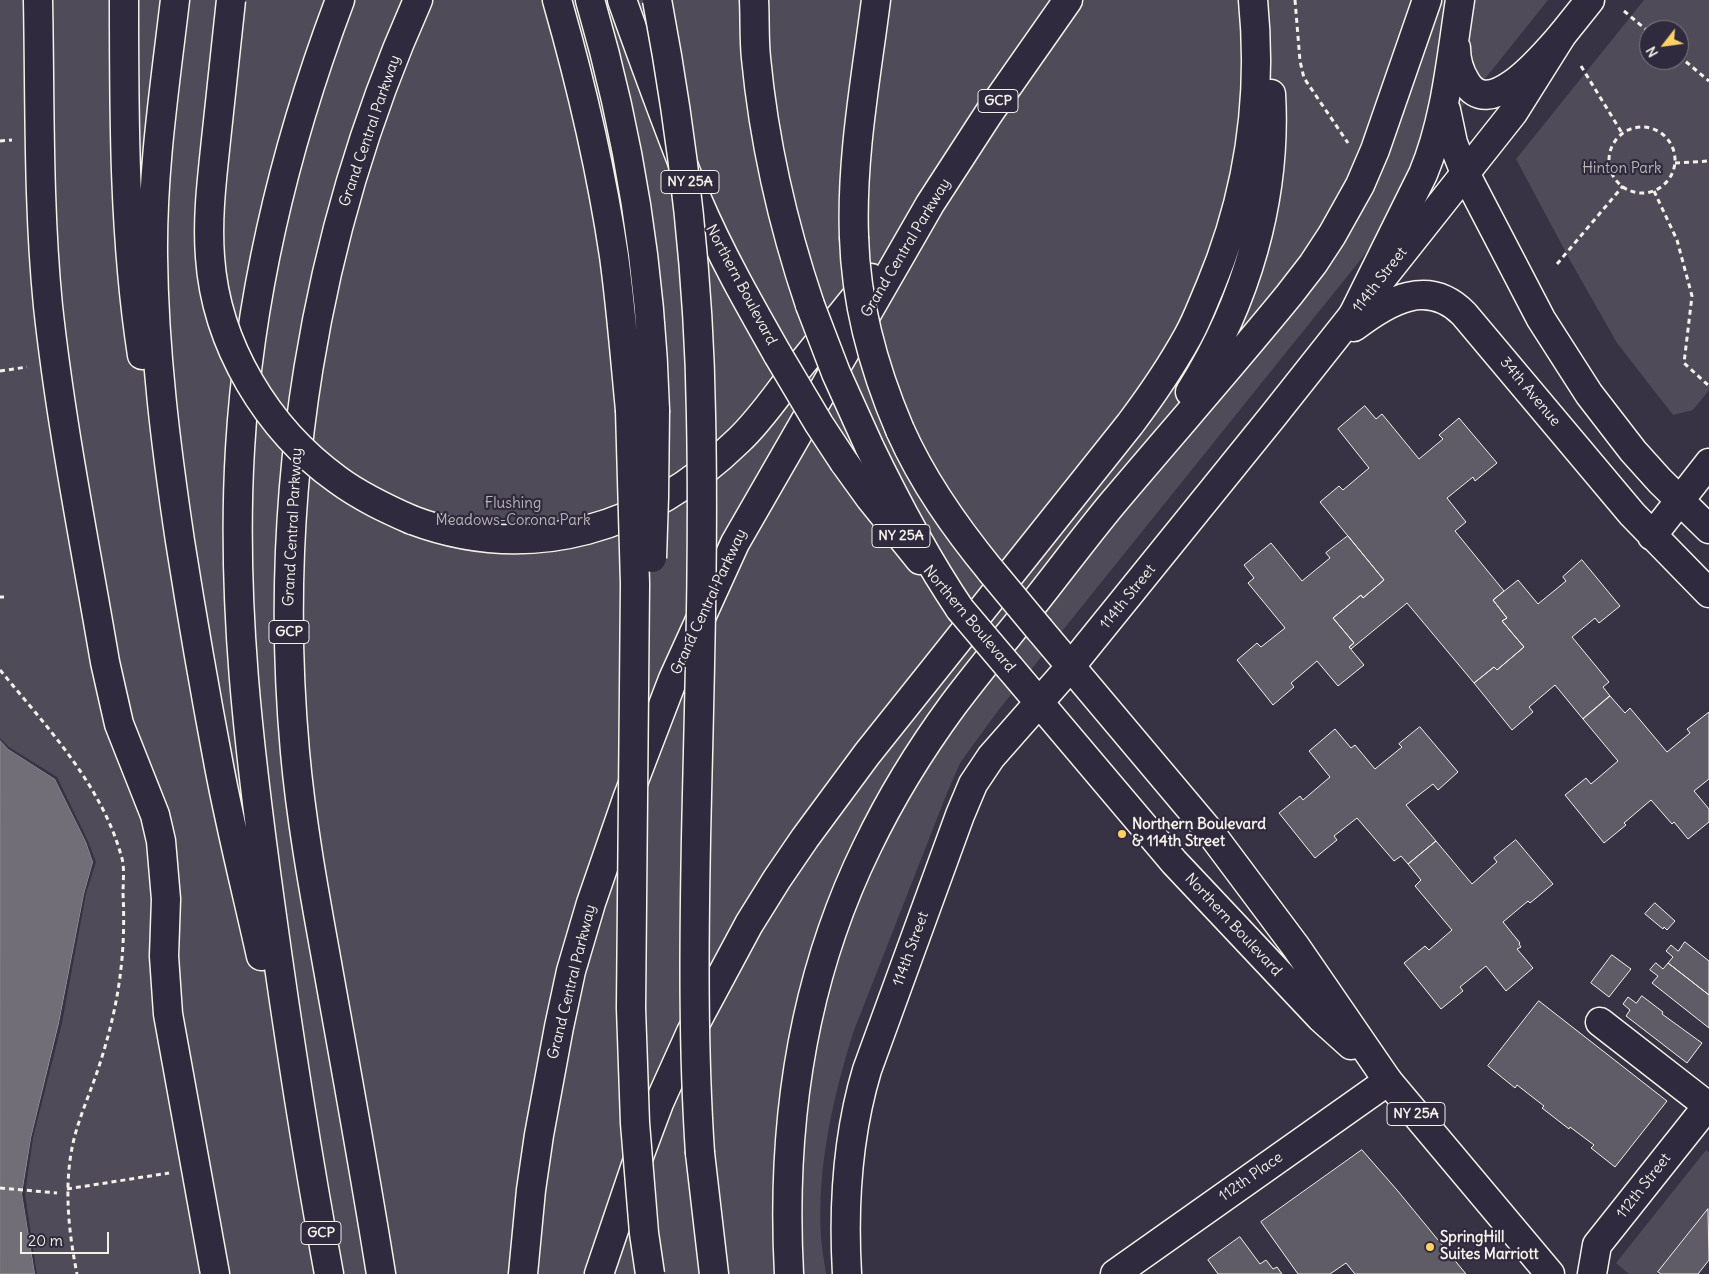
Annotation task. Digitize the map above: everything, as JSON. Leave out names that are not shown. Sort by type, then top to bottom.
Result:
[{"type":"main road","points":[[38,0],[44,241],[48,306],[58,380],[111,693],[119,724],[155,816],[161,841],[166,899],[164,956],[168,1014],[215,1274]]},
{"type":"main road","points":[[124,0],[128,217],[133,290],[148,392],[227,803],[314,1192]]},
{"type":"main road","points":[[175,0],[159,131],[153,255],[163,408],[192,620]]},
{"type":"main road","points":[[231,0],[209,217],[211,270],[224,325],[234,351],[249,381],[266,407],[292,438],[318,464],[338,481],[382,506],[412,520],[444,530],[477,537],[509,540],[540,539],[571,534],[599,526],[639,510],[671,493],[715,462],[752,426],[930,204]]},
{"type":"main road","name":"GCP","points":[[329,1274],[280,976],[247,720],[239,611],[238,502],[245,393],[252,338],[271,231],[298,125],[340,0]]},
{"type":"main road","name":"Grand Central Parkway","points":[[381,1274],[299,791],[288,618],[294,482],[300,423],[312,346],[328,268],[368,126],[418,0]]},
{"type":"main road","points":[[557,0],[584,102],[604,201],[621,310],[642,410]]},
{"type":"main road","points":[[590,0],[630,171],[639,226],[650,328],[642,410],[635,584],[631,1008],[639,1178],[650,1274]]},
{"type":"main road","name":"Northern Boulevard","points":[[622,0],[698,200],[739,285],[778,355],[844,462],[870,498],[1143,828],[1209,901],[1321,1018],[1388,1081]]},
{"type":"main road","points":[[657,0],[672,83],[687,192],[696,300],[701,403],[701,571],[694,1000],[700,1153],[714,1274]]},
{"type":"main road","points":[[754,0],[756,56],[763,114],[783,212],[810,305],[833,365],[868,446],[908,524],[960,608]]},
{"type":"main road","name":"Northern Boulevard","points":[[876,0],[854,188],[855,267],[862,315],[876,369],[912,458],[936,499],[991,571],[1230,857],[1296,947],[1388,1081],[1550,1274]]},
{"type":"main road","name":"Grand Central Parkway","points":[[523,1274],[531,1190],[540,1126],[572,971],[591,902],[630,790],[673,679],[736,544],[930,204],[989,113],[1068,0]]},
{"type":"main road","points":[[599,1274],[621,1205],[659,1103],[696,1024],[748,924],[805,838],[867,754],[1130,424],[1162,380],[1190,334],[1212,283],[1231,230],[1248,161],[1256,89],[1257,34],[1253,0]]},
{"type":"main road","points":[[1111,506],[1175,416],[1202,372],[1232,313],[1253,254],[1267,186],[1272,118],[1269,61],[1259,0]]},
{"type":"main road","points":[[789,1274],[786,1192],[789,1136],[805,1031],[830,940],[866,849],[892,800],[938,726],[954,704],[1111,506],[1313,264],[1350,204],[1367,169],[1427,0]]},
{"type":"main road","points":[[1353,315],[1431,157],[1445,99],[1460,0]]},
{"type":"main road","name":"114th Street","points":[[847,1274],[845,1225],[848,1162],[857,1105],[867,1070],[957,824],[981,770],[1071,666],[1353,315],[1520,103],[1562,35],[1590,0]]},
{"type":"main road","points":[[1455,31],[1456,53],[1461,74],[1471,90],[1486,96],[1499,92],[1513,83],[1562,35]]},
{"type":"main road","points":[[1445,99],[1453,143],[1465,173],[1541,319],[1567,362],[1633,451],[1709,529]]},
{"type":"main road","name":"34th Avenue","points":[[1321,355],[1359,323],[1390,303],[1412,296],[1435,296],[1448,300],[1464,314],[1652,536],[1709,593]]},
{"type":"main road","points":[[1652,536],[1709,463]]},
{"type":"main road","points":[[1600,1022],[1708,1105]]},
{"type":"main road","name":"112th Place","points":[[1115,1274],[1388,1081]]},
{"type":"main road","name":"112th Street","points":[[1592,1274],[1597,1245],[1708,1105]]},
{"type":"path","points":[[1295,0],[1300,60],[1304,78],[1352,149]]},
{"type":"path","points":[[1624,11],[1639,24]]},
{"type":"path","points":[[1689,64],[1709,80]]},
{"type":"path","points":[[1581,66],[1622,134]]},
{"type":"path","points":[[1642,127],[1653,128],[1663,134],[1670,142],[1674,152],[1675,163],[1667,182],[1654,191],[1637,193],[1626,190],[1618,183],[1609,163],[1610,152],[1614,142],[1631,128],[1642,127]]},
{"type":"path","points":[[1675,163],[1709,161]]},
{"type":"path","points":[[1557,264],[1623,186]]},
{"type":"path","points":[[1654,191],[1677,240],[1692,296],[1684,363],[1709,386]]},
{"type":"path","points":[[0,670],[53,733],[79,770],[105,814],[122,857],[123,967],[112,1027],[75,1136],[67,1189],[73,1253],[77,1274]]},
{"type":"path","points":[[67,1189],[197,1168]]},
{"type":"path","points":[[0,1188],[57,1193]]},
{"type":"green space","name":"Flushing Meadows-Corona Park","points":[[0,0],[1548,0],[1424,155],[1379,235],[1358,263],[997,712],[960,763],[853,1033],[839,1082],[824,1159],[820,1210],[822,1250],[826,1274],[0,1274]]},
{"type":"green space","name":"Hinton Park","points":[[1644,0],[1709,0],[1709,390],[1693,410],[1673,415],[1617,343],[1516,159]]},
{"type":"green space","points":[[1706,1150],[1709,1152],[1709,1207],[1657,1274],[1629,1274],[1616,1263]]},
{"type":"shaded area","points":[[0,740],[8,749],[55,779],[86,842],[93,862],[84,894],[59,1022],[31,1138],[22,1193],[35,1274],[0,1274]]},
{"type":"pier","points":[[0,738],[9,747],[57,777],[96,862],[86,894],[62,1023],[33,1138],[25,1194],[37,1274],[35,1274],[22,1194],[31,1138],[59,1023],[84,894],[93,862],[86,842],[55,779],[8,749]]},
{"type":"building","points":[[1365,406],[1376,419],[1382,414],[1419,459],[1443,439],[1439,435],[1459,418],[1497,463],[1475,481],[1473,477],[1447,498],[1466,522],[1455,531],[1504,591],[1493,600],[1507,618],[1502,621],[1524,647],[1497,670],[1494,667],[1474,683],[1407,603],[1351,649],[1349,647],[1354,643],[1333,618],[1361,595],[1363,598],[1384,580],[1320,502],[1339,486],[1343,490],[1369,468],[1338,429]]},
{"type":"building","points":[[1348,536],[1384,580],[1363,598],[1361,595],[1333,618],[1354,643],[1349,647],[1364,665],[1338,686],[1317,661],[1291,683],[1294,687],[1273,705],[1237,660],[1257,643],[1261,647],[1285,628],[1248,583],[1254,578],[1244,565],[1271,543],[1302,581],[1330,558],[1326,553]]},
{"type":"building","points":[[1582,560],[1620,606],[1599,623],[1595,618],[1572,637],[1609,682],[1603,687],[1610,696],[1583,719],[1555,685],[1529,707],[1533,712],[1512,730],[1474,683],[1494,667],[1497,670],[1524,647],[1502,621],[1507,618],[1493,600],[1518,580],[1538,604],[1566,581],[1563,577]]},
{"type":"building","points":[[1610,696],[1625,713],[1630,708],[1667,752],[1690,733],[1687,729],[1709,712],[1709,779],[1694,791],[1709,809],[1709,822],[1688,839],[1674,822],[1672,824],[1651,800],[1624,823],[1626,825],[1604,843],[1565,795],[1586,778],[1591,784],[1618,761],[1583,719]]},
{"type":"building","points":[[1420,727],[1458,772],[1438,790],[1433,784],[1406,805],[1436,841],[1408,864],[1401,856],[1394,861],[1357,818],[1334,836],[1337,840],[1315,858],[1279,813],[1300,796],[1303,800],[1330,777],[1309,751],[1335,729],[1351,748],[1355,745],[1375,769],[1402,747],[1399,744]]},
{"type":"building","points":[[1516,840],[1553,884],[1530,903],[1528,901],[1503,922],[1520,943],[1521,947],[1517,949],[1533,968],[1506,991],[1486,966],[1460,987],[1463,991],[1441,1009],[1404,963],[1425,946],[1429,950],[1452,930],[1415,886],[1421,880],[1408,864],[1436,841],[1472,884],[1497,862],[1494,858]]},
{"type":"building","points":[[1655,903],[1675,921],[1667,930],[1664,927],[1663,929],[1645,914]]},
{"type":"building","points":[[1685,942],[1709,961],[1709,995],[1668,963],[1673,957],[1666,951],[1671,945],[1678,951]]},
{"type":"building","points":[[1612,955],[1631,969],[1609,997],[1591,983]]},
{"type":"building","points":[[1656,963],[1663,969],[1668,963],[1709,995],[1709,1028],[1652,983],[1658,976],[1650,970]]},
{"type":"building","points":[[1642,996],[1663,1012],[1662,1014],[1702,1043],[1687,1063],[1626,1016],[1630,1010],[1623,1004],[1628,997],[1636,1003]]},
{"type":"building","points":[[1539,1001],[1667,1101],[1615,1167],[1591,1148],[1594,1145],[1570,1127],[1569,1129],[1517,1085],[1515,1088],[1488,1066]]},
{"type":"building","points":[[1362,1150],[1466,1274],[1355,1274],[1346,1263],[1330,1274],[1298,1274],[1261,1222]]},
{"type":"building","points":[[1708,1209],[1709,1260],[1698,1274],[1661,1274],[1658,1272]]},
{"type":"building","points":[[1240,1237],[1260,1264],[1266,1260],[1273,1269],[1277,1267],[1282,1274],[1218,1274],[1208,1260]]},
{"type":"place","name":"Northern Boulevard & 114th Street","points":[[1122,834]]},
{"type":"place","name":"SpringHill Suites Marriott","points":[[1430,1247]]}]
